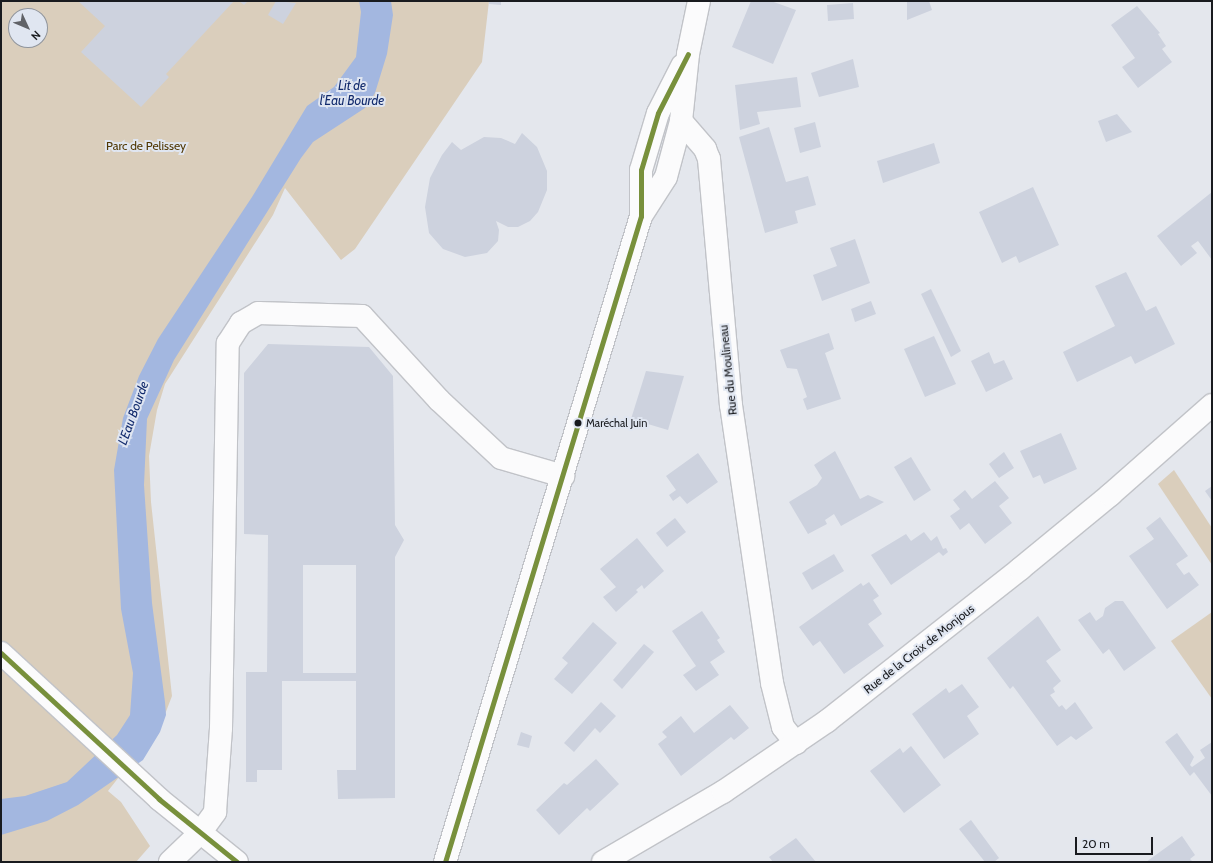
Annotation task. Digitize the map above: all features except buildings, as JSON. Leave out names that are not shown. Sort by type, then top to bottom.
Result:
[{"type":"street","points":[[445,862],[641,216],[666,177],[681,121],[688,54],[699,1]]},
{"type":"street","points":[[641,216],[641,170],[658,114],[688,54]]},
{"type":"street","name":"Rue du Moulineau","points":[[681,121],[706,149],[709,159],[731,405],[770,676],[783,727],[796,743]]},
{"type":"street","points":[[170,862],[200,833],[215,812],[218,787],[221,728],[228,343],[241,324],[258,313],[362,316],[439,400],[501,458],[563,476]]},
{"type":"street","name":"Rue de la Croix de Monjous","points":[[603,862],[723,792],[796,743],[1020,569],[1110,495],[1212,405]]},
{"type":"street","points":[[1,653],[143,784],[200,833],[237,862]]},
{"type":"green space","name":"Parc de Pelissey","points":[[1,1],[489,1],[482,62],[355,249],[341,260],[285,188],[273,215],[165,384],[157,410],[149,456],[151,502],[172,696],[162,722],[108,791],[121,802],[150,846],[136,862],[1,862]]},
{"type":"green space","points":[[1174,470],[1212,528],[1212,565],[1158,484]]},
{"type":"green space","points":[[1212,612],[1212,699],[1171,641]]},
{"type":"water","name":"Lit de l'Eau Bourde","points":[[359,1],[391,1],[393,15],[387,54],[375,93],[365,108],[313,142],[301,158],[174,360],[147,419],[144,485],[152,603],[166,715],[160,732],[143,760],[78,805],[47,821],[1,835],[1,799],[25,796],[67,782],[117,735],[130,715],[133,673],[121,609],[114,470],[123,418],[139,376],[158,339],[252,197],[307,106],[334,87],[356,57],[361,12]]},
{"type":"transit line","points":[[445,862],[641,216],[641,170],[658,113],[688,54]]},
{"type":"transit line","points":[[1,653],[159,799],[237,862]]},
{"type":"place","name":"Maréchal Juin","points":[[578,423]]},
{"type":"water label","name":"L'Eau Bourde","points":[[133,413]]}]
